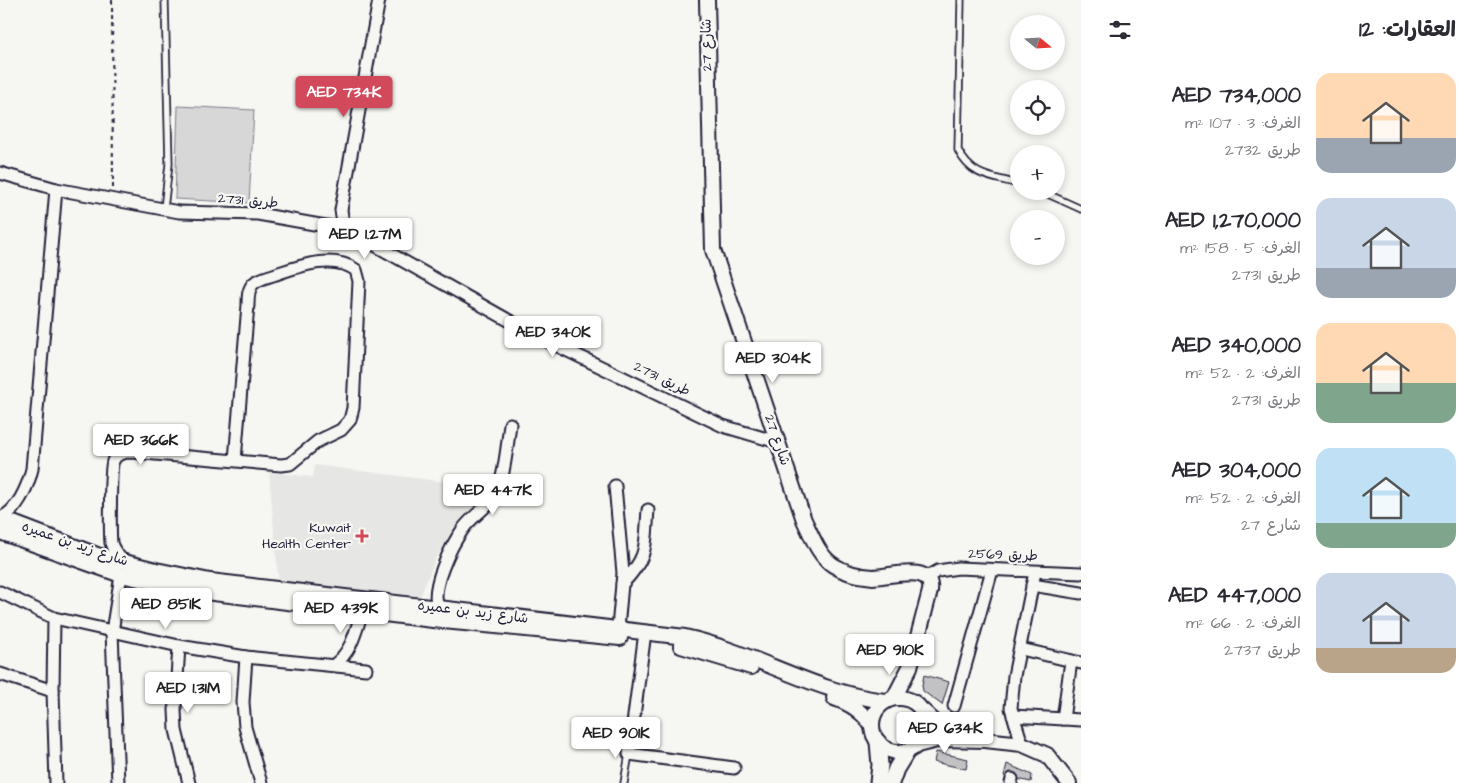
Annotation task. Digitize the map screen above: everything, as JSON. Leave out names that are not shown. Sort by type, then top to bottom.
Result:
[{"type":"main road","points":[[878,742],[880,765],[878,783]]},
{"type":"main road","points":[[892,783],[896,769],[912,748]]},
{"type":"street","points":[[348,230],[343,223],[341,210],[378,0]]},
{"type":"street","name":"شارع 27","points":[[706,0],[713,250],[804,520],[819,551],[832,564],[857,575],[875,577],[918,574],[927,577]]},
{"type":"street","name":"طريق 2731","points":[[0,172],[56,189],[179,212],[258,214],[348,230],[533,334],[723,426],[777,442]]},
{"type":"street","points":[[0,518],[10,513],[16,504],[30,477],[32,469],[56,189]]},
{"type":"street","points":[[118,783],[117,712],[112,632],[122,569],[112,543],[110,476],[112,462],[118,455],[132,452],[280,465],[290,464],[311,445],[341,430],[350,420],[353,408],[359,281],[356,270],[353,268],[334,263],[317,263],[296,267],[256,281],[251,287],[235,460]]},
{"type":"street","points":[[433,611],[437,589],[450,552],[462,529],[497,492],[510,424]]},
{"type":"street","points":[[615,486],[623,573],[618,628]]},
{"type":"street","points":[[16,504],[22,526]]},
{"type":"street","points":[[622,584],[635,571],[644,554],[648,510]]},
{"type":"street","name":"شارع زيد بن عميره","points":[[0,518],[97,555],[122,569],[332,595],[433,611],[668,643],[702,651],[853,706],[861,712],[872,726]]},
{"type":"street","name":"شارع زيد بن عميره","points":[[0,532],[189,590],[362,612],[433,611],[618,628],[677,636],[711,643],[861,698],[889,700]]},
{"type":"street","points":[[97,555],[102,553],[112,543]]},
{"type":"street","name":"طريق 2569","points":[[927,577],[944,569],[1081,573]]},
{"type":"street","points":[[954,706],[992,570]]},
{"type":"street","points":[[1022,744],[1010,708],[1035,572]]},
{"type":"street","points":[[927,577],[930,583],[930,590],[910,667],[889,700],[874,715],[872,726],[878,742],[891,751],[912,748],[941,739],[1022,744],[1046,755],[1069,783]]},
{"type":"street","points":[[1032,585],[1081,593]]},
{"type":"street","points":[[0,592],[54,618],[112,632],[246,657],[366,669]]},
{"type":"street","points":[[291,603],[297,601],[322,602],[332,595]]},
{"type":"street","points":[[334,665],[344,656],[351,645],[362,612]]},
{"type":"street","points":[[54,618],[53,691],[56,783]]},
{"type":"street","points":[[644,640],[629,754],[734,768]]},
{"type":"street","points":[[179,646],[175,710],[176,730],[189,783]]},
{"type":"street","points":[[1021,648],[1076,662],[1063,718]]},
{"type":"street","points":[[246,657],[243,702],[246,727],[261,783]]},
{"type":"street","points":[[910,667],[912,686],[925,718],[925,732],[912,748]]},
{"type":"street","points":[[0,674],[53,691]]},
{"type":"street","points":[[889,700],[903,698],[920,708],[937,724],[970,740]]},
{"type":"street","points":[[1013,716],[1081,720]]},
{"type":"lane","points":[[164,209],[169,164],[165,0]]},
{"type":"lane","points":[[961,0],[958,150],[965,164],[978,172],[1010,181]]},
{"type":"lane","points":[[1062,200],[1081,208]]},
{"type":"lane","points":[[624,783],[629,754]]},
{"type":"path","points":[[112,0],[113,200]]},
{"type":"shaded area","points":[[178,106],[254,110],[249,203],[175,199]]},
{"type":"shaded area","name":"Kuwait Health Center","points":[[315,465],[492,488],[455,526],[435,560],[419,600],[282,584],[278,576],[269,472],[313,477]]},
{"type":"building","points":[[924,675],[949,682],[942,705],[923,691]]},
{"type":"building","points":[[936,752],[968,759],[966,769],[934,762]]},
{"type":"building","points":[[1007,764],[1032,775],[1031,782],[1004,776]]},
{"type":"place","name":"Kuwait Health Center","points":[[362,536]]}]
